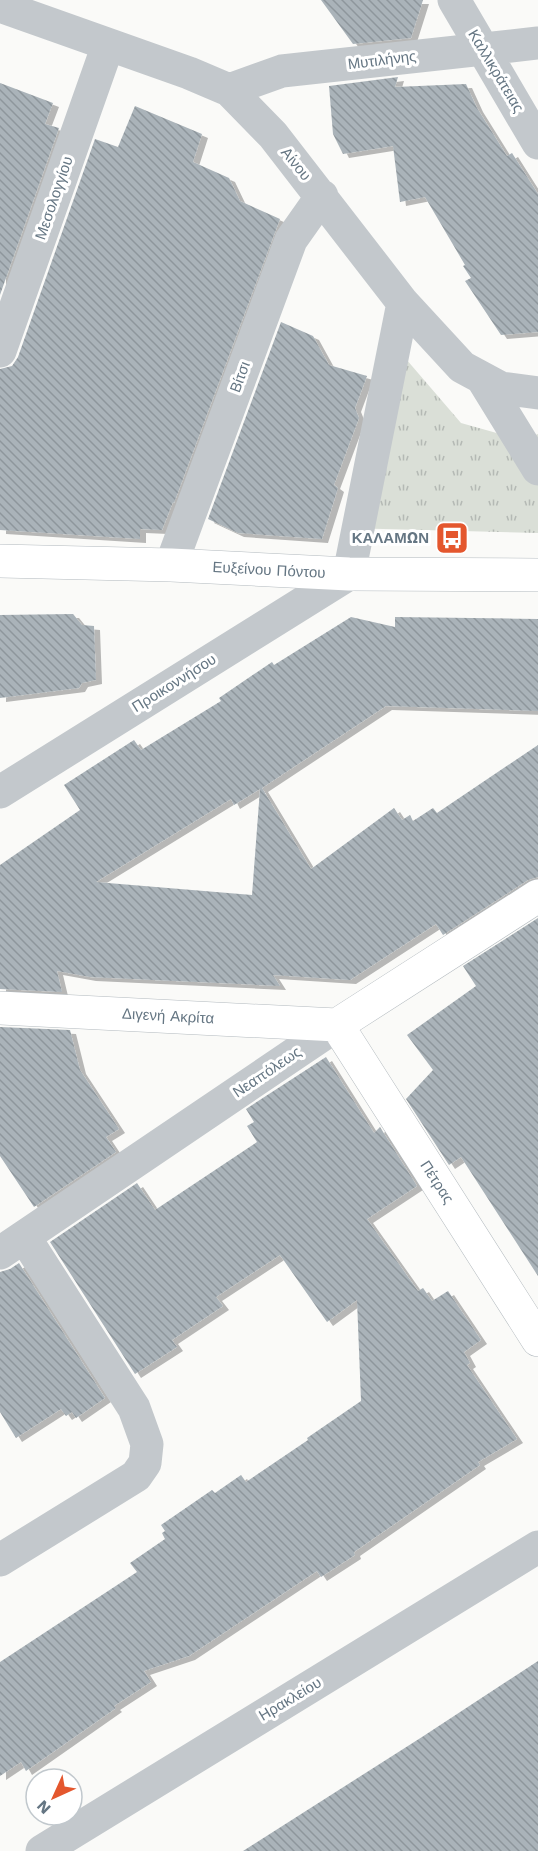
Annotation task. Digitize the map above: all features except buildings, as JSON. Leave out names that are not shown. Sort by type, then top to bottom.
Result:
[{"type":"street","name":"Καλλικράτειας","points":[[454,0],[538,142]]},
{"type":"street","name":"Αίνου","points":[[0,6],[189,73],[229,90],[273,135],[403,303],[462,367],[501,388],[538,393]]},
{"type":"street","name":"Μυτιλήνης","points":[[229,90],[282,71],[538,43]]},
{"type":"street","name":"Μεσολογγίου","points":[[0,351],[108,45]]},
{"type":"street","name":"Βίτσι","points":[[171,565],[291,240],[322,196]]},
{"type":"street","points":[[349,574],[403,303]]},
{"type":"street","points":[[482,378],[538,469]]},
{"type":"street","name":"Ευξείνου Πόντου","points":[[0,561],[171,565],[349,574],[538,575]]},
{"type":"street","name":"Προικοννήσου","points":[[0,792],[349,574]]},
{"type":"street","name":"Νεαπόλεως","points":[[12,1245],[337,1024],[538,896]]},
{"type":"street","name":"Διγενή Ακρίτα","points":[[0,1008],[337,1024]]},
{"type":"street","name":"Πέτρας","points":[[337,1024],[538,1340]]},
{"type":"street","points":[[0,1560],[136,1476],[146,1463],[147,1444],[134,1408],[12,1245]]},
{"type":"street","name":"Ηρακλείου","points":[[42,1851],[538,1547]]},
{"type":"green space","points":[[406,359],[461,423],[522,440],[538,434],[538,533],[344,528]]},
{"type":"place","name":"ΚΑΛΑΜΩΝ","points":[[452,538]]}]
